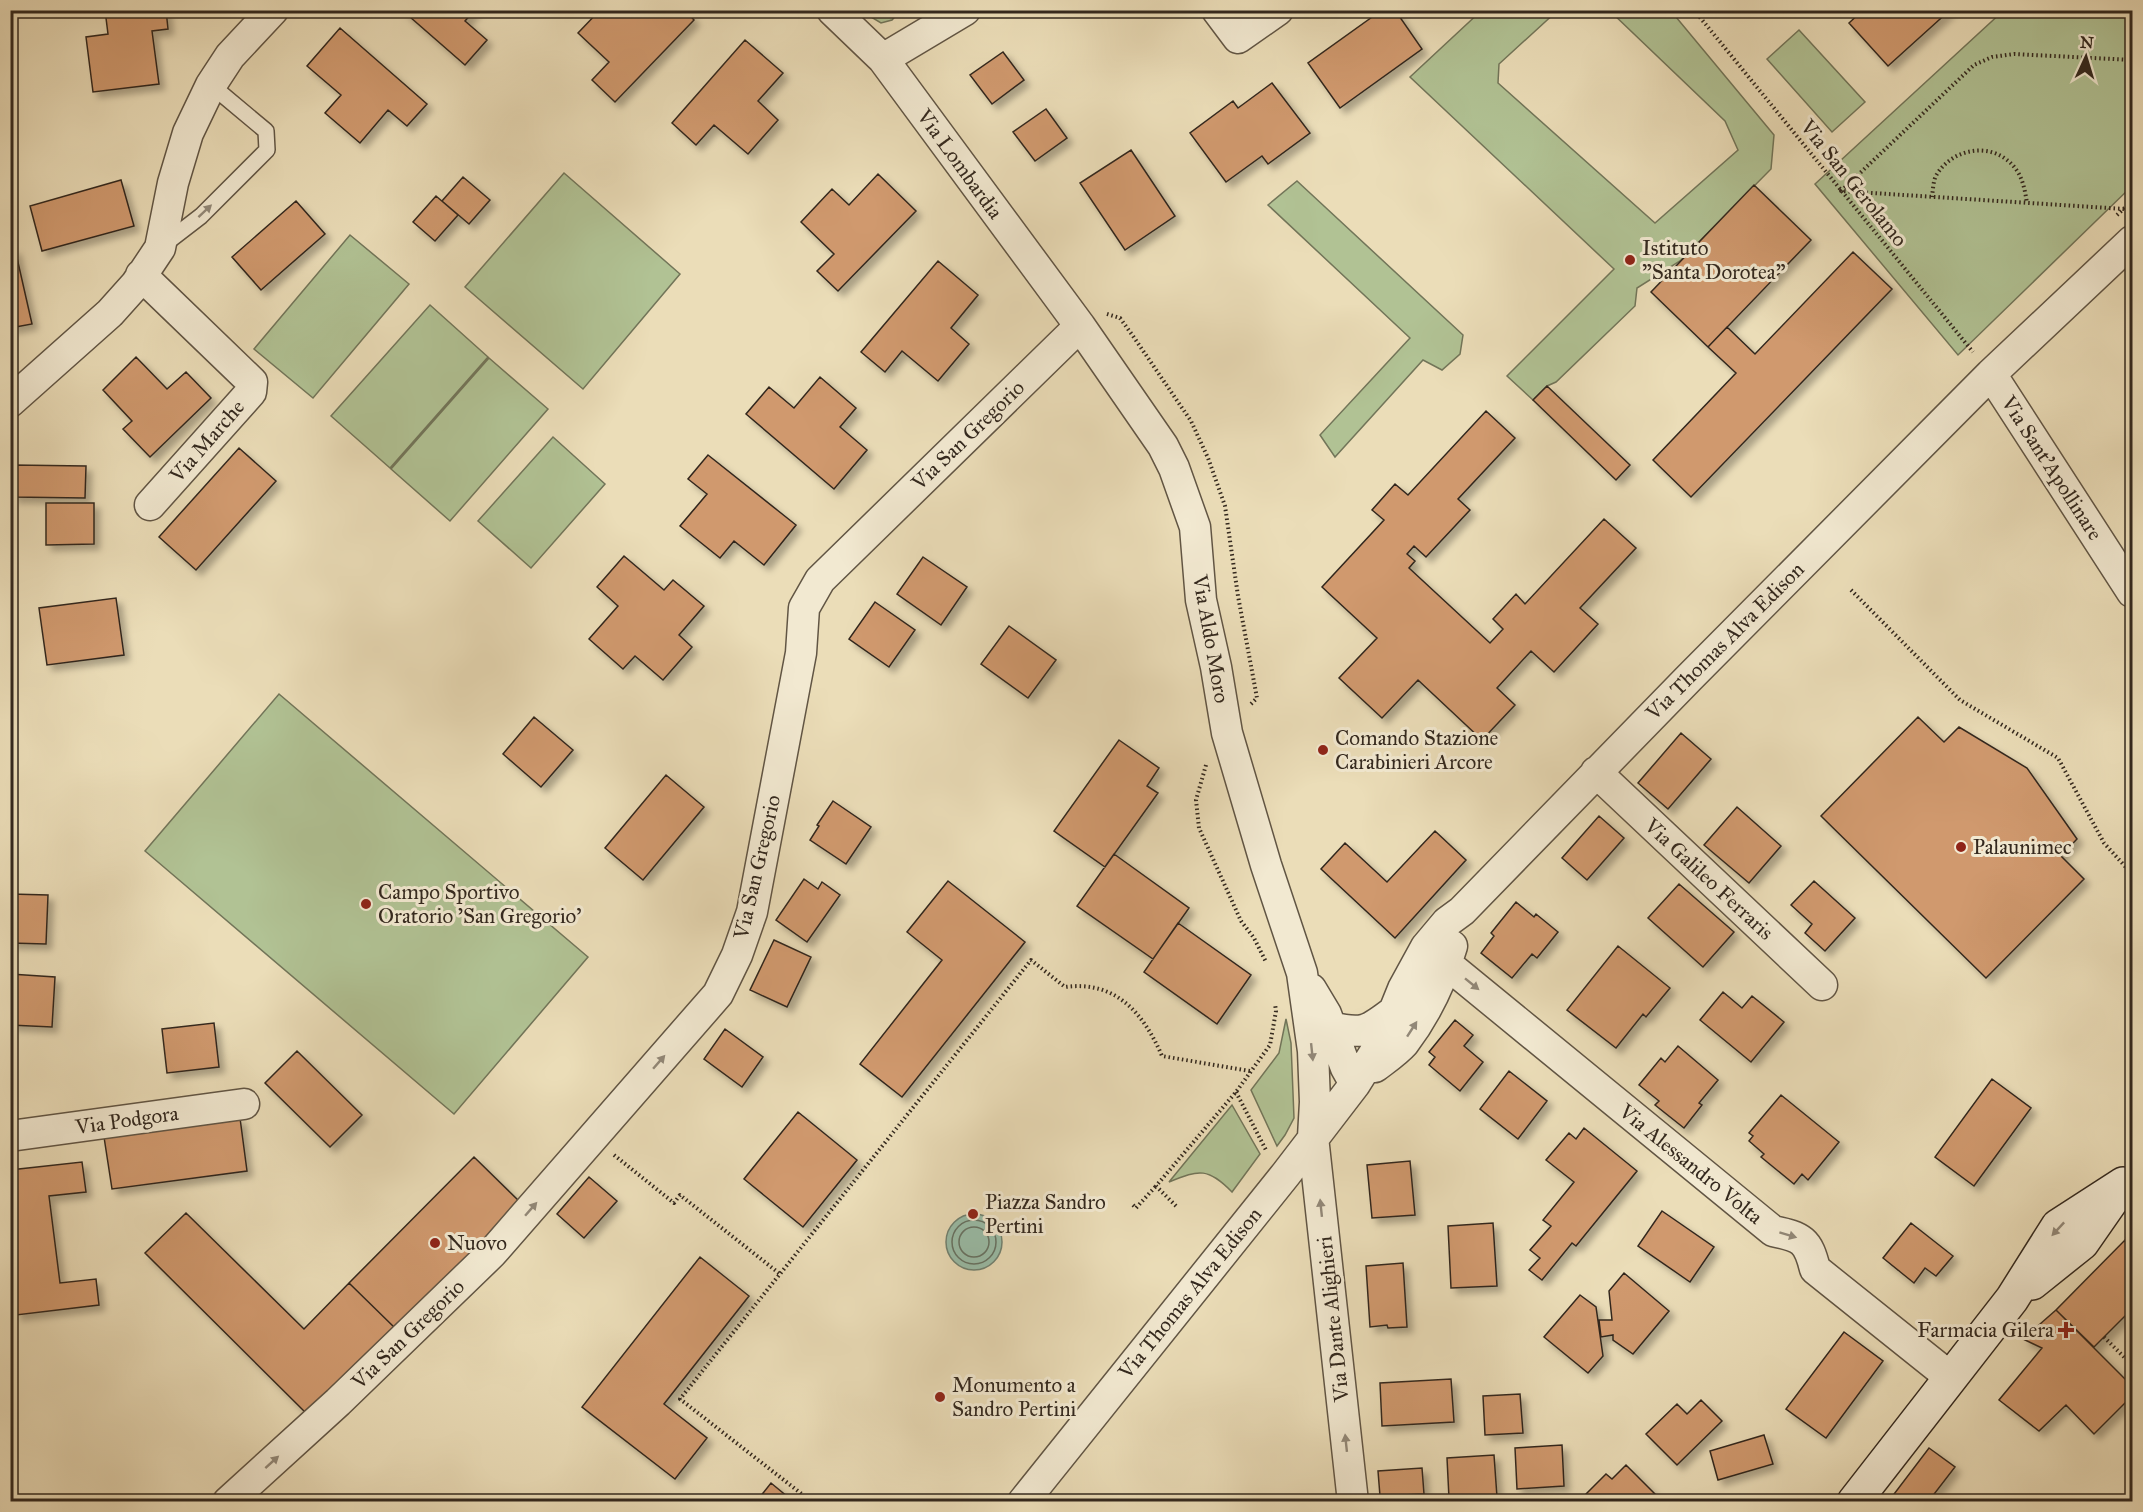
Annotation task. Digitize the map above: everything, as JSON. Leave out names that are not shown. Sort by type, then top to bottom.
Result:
[{"type":"main road","points":[[1854,1502],[2012,1299],[2058,1226],[2128,1179]]},
{"type":"street","points":[[10,402],[110,313],[160,248],[173,183],[188,133],[211,85],[230,57],[273,10]]},
{"type":"street","name":"Via Lombardia","points":[[832,10],[883,59],[1089,318]]},
{"type":"street","points":[[883,59],[965,10]]},
{"type":"street","points":[[1217,10],[1238,38],[1278,10]]},
{"type":"street","name":"Via Thomas Alva Edison","points":[[1355,1084],[1403,1044],[1430,1002],[1437,955],[1447,922],[1461,911],[1990,374],[2133,241]]},
{"type":"street","name":"Via Marche","points":[[141,275],[252,382],[251,392],[150,505]]},
{"type":"street","name":"Via Aldo Moro","points":[[1089,318],[1174,468],[1195,527],[1201,600],[1216,667],[1227,733],[1266,865],[1302,973],[1313,1051],[1315,1102],[1313,1137]]},
{"type":"street","name":"Via San Gregorio","points":[[228,1502],[338,1402],[492,1253],[718,994],[737,955],[752,912],[801,653],[804,608],[820,580],[1089,318]]},
{"type":"street","name":"Via Sant'Apollinare","points":[[1990,374],[2133,592]]},
{"type":"street","name":"Via Galileo Ferraris","points":[[1596,772],[1822,985]]},
{"type":"street","name":"Via Thomas Alva Edison","points":[[1023,1502],[1286,1174],[1355,1084],[1382,1041],[1403,989],[1437,955]]},
{"type":"street","name":"Via Alessandro Volta","points":[[1437,955],[1773,1231],[1794,1235],[1810,1249],[1815,1269],[1950,1377]]},
{"type":"street","name":"Via Aldo Moro","points":[[1302,973],[1326,1014],[1346,1068],[1355,1084]]},
{"type":"street","points":[[1331,1027],[1353,1033],[1374,1027],[1394,1011]]},
{"type":"street","name":"Via Podgora","points":[[10,1136],[244,1104]]},
{"type":"street","name":"Via Dante Alighieri","points":[[1313,1137],[1353,1502]]},
{"type":"lane","points":[[160,248],[201,216],[267,150],[266,131],[211,85]]},
{"type":"path","name":"Via San Gerolamo","points":[[1694,10],[1990,374]]},
{"type":"path","points":[[1841,191],[1974,65],[1992,57],[2013,54],[2133,60]]},
{"type":"path","points":[[1932,197],[1936,176],[1950,160],[1967,151],[1983,149],[1999,154],[2015,168],[2024,186],[2027,203]]},
{"type":"path","points":[[1841,191],[2124,209]]},
{"type":"path","points":[[1089,318],[1120,318],[1191,421],[1208,458],[1225,506],[1238,596],[1257,698],[1210,753],[1196,800],[1198,828],[1241,921],[1254,938],[1267,964]]},
{"type":"path","points":[[1851,590],[1960,700],[2058,758],[2104,843],[2133,874]]},
{"type":"path","points":[[812,1502],[680,1399],[1031,960],[1065,987],[1080,985],[1095,988],[1124,1001],[1147,1024],[1162,1056],[1251,1071]]},
{"type":"path","points":[[1133,1206],[1136,1208],[1156,1186],[1236,1092],[1270,1045],[1276,1011],[1275,1001]]},
{"type":"path","points":[[1236,1092],[1269,1155],[1286,1174]]},
{"type":"path","points":[[593,1137],[674,1203],[681,1195],[780,1274]]},
{"type":"path","points":[[1156,1186],[1176,1206]]},
{"type":"path","points":[[2104,1337],[2133,1365]]},
{"type":"shaded area","points":[[1482,10],[1557,11],[1499,64],[1498,83],[1655,223],[1738,150],[1725,121],[1610,11],[1671,11],[1774,135],[1771,169],[1680,261],[1637,288],[1635,306],[1556,382],[1547,386],[1533,400],[1507,376],[1614,269],[1410,77]]},
{"type":"shaded area","points":[[861,11],[900,11],[892,20],[881,23]]},
{"type":"shaded area","points":[[2003,11],[2132,11],[2132,186],[1958,355],[1815,184]]},
{"type":"shaded area","points":[[1799,30],[1865,102],[1832,132],[1767,59]]},
{"type":"shaded area","points":[[564,173],[680,274],[583,389],[465,287]]},
{"type":"shaded area","points":[[1297,181],[1463,335],[1460,354],[1442,370],[1423,360],[1335,457],[1320,435],[1410,338],[1268,205]]},
{"type":"shaded area","points":[[350,235],[409,284],[313,398],[254,349]]},
{"type":"shaded area","points":[[430,305],[488,357],[390,468],[331,416]]},
{"type":"shaded area","points":[[489,358],[548,409],[450,521],[391,469]]},
{"type":"shaded area","points":[[553,437],[605,484],[531,568],[478,521]]},
{"type":"shaded area","name":"Campo Sportivo Oratorio 'San Gregorio'","points":[[279,694],[588,957],[454,1114],[145,851]]},
{"type":"shaded area","points":[[1286,1019],[1291,1043],[1294,1118],[1277,1146],[1251,1090],[1279,1053]]},
{"type":"shaded area","points":[[1232,1105],[1260,1154],[1232,1192],[1216,1178],[1203,1173],[1169,1182]]},
{"type":"water","points":[[968,1214],[980,1214],[990,1218],[998,1226],[1002,1242],[998,1258],[990,1266],[980,1270],[968,1270],[958,1266],[950,1258],[946,1248],[946,1236],[950,1226],[958,1218]]},
{"type":"building","points":[[105,10],[166,10],[168,29],[152,31],[159,84],[93,92],[86,37],[108,34]]},
{"type":"building","points":[[402,10],[475,10],[465,21],[487,40],[465,65]]},
{"type":"building","points":[[600,10],[624,10],[627,14],[630,10],[685,10],[694,20],[615,102],[592,80],[609,62],[578,33]]},
{"type":"building","points":[[1382,10],[1395,10],[1422,49],[1340,108],[1308,63]]},
{"type":"building","points":[[1863,10],[1950,10],[1888,66],[1849,23]]},
{"type":"building","points":[[340,28],[427,104],[407,126],[388,110],[360,143],[325,113],[341,95],[307,66]]},
{"type":"building","points":[[745,40],[783,73],[758,101],[778,120],[748,154],[714,125],[696,145],[672,123]]},
{"type":"building","points":[[1003,52],[1024,80],[992,104],[970,75]]},
{"type":"building","points":[[1272,83],[1310,133],[1268,164],[1262,156],[1226,182],[1190,133],[1233,101],[1238,108]]},
{"type":"building","points":[[1046,109],[1067,138],[1035,161],[1013,132]]},
{"type":"building","points":[[1131,150],[1175,216],[1125,250],[1080,183]]},
{"type":"building","points":[[878,174],[916,211],[838,291],[817,271],[834,254],[801,222],[832,189],[849,205]]},
{"type":"building","points":[[463,177],[490,200],[469,224],[442,201]]},
{"type":"building","points":[[121,180],[134,226],[42,251],[30,206]]},
{"type":"building","points":[[1754,185],[1811,240],[1708,347],[1651,292]]},
{"type":"building","points":[[436,196],[458,215],[435,241],[413,222]]},
{"type":"building","points":[[296,201],[325,234],[261,290],[232,257]]},
{"type":"building","points":[[15,249],[32,324],[10,328],[10,250]]},
{"type":"building","points":[[1853,252],[1892,289],[1691,497],[1653,460],[1736,373],[1708,347],[1727,327],[1755,354]]},
{"type":"building","points":[[938,261],[978,295],[951,328],[969,344],[938,381],[902,351],[885,372],[861,352]]},
{"type":"building","points":[[136,357],[167,389],[186,372],[211,398],[150,457],[123,429],[132,421],[103,390]]},
{"type":"building","points":[[820,377],[856,408],[840,427],[867,450],[834,489],[746,414],[769,387],[794,408]]},
{"type":"building","points":[[1547,386],[1630,465],[1616,480],[1533,400]]},
{"type":"building","points":[[1486,411],[1515,438],[1458,499],[1470,510],[1426,557],[1414,546],[1407,554],[1415,561],[1409,568],[1490,643],[1503,629],[1493,619],[1516,594],[1525,604],[1604,519],[1636,548],[1580,608],[1598,624],[1554,672],[1531,651],[1497,688],[1515,705],[1482,740],[1418,680],[1382,718],[1339,678],[1377,638],[1322,587],[1384,520],[1372,510],[1395,484],[1408,495]]},
{"type":"building","points":[[239,448],[276,481],[196,570],[159,537]]},
{"type":"building","points":[[708,455],[796,525],[764,565],[734,541],[720,558],[680,526],[707,494],[688,479]]},
{"type":"building","points":[[13,465],[86,466],[85,498],[12,497]]},
{"type":"building","points":[[46,503],[94,503],[94,544],[46,545]]},
{"type":"building","points":[[624,556],[664,590],[673,580],[704,606],[679,635],[692,647],[663,680],[635,656],[623,669],[589,639],[618,606],[597,587]]},
{"type":"building","points":[[923,557],[967,587],[941,625],[897,594]]},
{"type":"building","points":[[116,598],[124,655],[47,665],[39,608]]},
{"type":"building","points":[[875,602],[915,630],[889,667],[849,639]]},
{"type":"building","points":[[1009,626],[1056,660],[1028,698],[981,664]]},
{"type":"building","points":[[534,717],[573,750],[541,787],[503,754]]},
{"type":"building","name":"Palaunimec","points":[[1918,717],[1944,742],[1959,727],[2027,768],[2077,839],[2061,856],[2084,879],[1986,978],[1821,816]]},
{"type":"building","points":[[1681,733],[1711,759],[1668,809],[1638,783]]},
{"type":"building","points":[[1119,740],[1159,768],[1147,786],[1158,793],[1105,867],[1054,831]]},
{"type":"building","points":[[666,775],[704,807],[643,880],[605,848]]},
{"type":"building","points":[[833,801],[871,827],[846,864],[810,840]]},
{"type":"building","points":[[1737,807],[1781,846],[1749,883],[1704,845]]},
{"type":"building","points":[[1599,816],[1624,838],[1587,880],[1562,858]]},
{"type":"building","points":[[1435,831],[1466,860],[1395,938],[1321,869],[1345,843],[1387,882]]},
{"type":"building","points":[[1114,854],[1189,908],[1153,959],[1077,906]]},
{"type":"building","points":[[804,879],[818,889],[822,882],[840,895],[807,942],[776,920]]},
{"type":"building","points":[[948,881],[1025,942],[902,1097],[860,1064],[942,960],[907,932]]},
{"type":"building","points":[[1814,881],[1855,918],[1825,951],[1805,933],[1812,924],[1791,905]]},
{"type":"building","points":[[1679,884],[1734,932],[1703,967],[1648,918]]},
{"type":"building","points":[[10,894],[48,895],[46,944],[10,943]]},
{"type":"building","points":[[1516,902],[1534,917],[1536,914],[1558,932],[1537,958],[1532,954],[1512,978],[1481,953],[1494,936],[1491,933]]},
{"type":"building","points":[[1178,923],[1251,975],[1217,1024],[1144,972]]},
{"type":"building","points":[[774,940],[811,957],[787,1007],[750,990]]},
{"type":"building","points":[[1618,946],[1670,988],[1646,1017],[1643,1014],[1616,1048],[1567,1010]]},
{"type":"building","points":[[10,974],[55,977],[52,1027],[10,1025]]},
{"type":"building","points":[[1723,992],[1742,1008],[1752,996],[1784,1022],[1751,1062],[1700,1020]]},
{"type":"building","points":[[1455,1020],[1473,1035],[1464,1046],[1483,1062],[1460,1091],[1429,1065],[1435,1057],[1429,1052]]},
{"type":"building","points":[[214,1023],[219,1067],[167,1073],[162,1029]]},
{"type":"building","points":[[725,1029],[763,1057],[742,1087],[704,1059]]},
{"type":"building","points":[[1678,1046],[1718,1080],[1699,1103],[1702,1105],[1684,1128],[1655,1105],[1659,1101],[1639,1085],[1661,1058],[1665,1062]]},
{"type":"building","points":[[297,1051],[362,1115],[330,1147],[265,1083]]},
{"type":"building","points":[[1509,1071],[1547,1101],[1518,1139],[1480,1109]]},
{"type":"building","points":[[1992,1079],[2031,1108],[1974,1186],[1935,1157]]},
{"type":"building","points":[[1781,1095],[1839,1142],[1808,1180],[1802,1174],[1794,1184],[1761,1157],[1764,1154],[1749,1141],[1753,1136],[1749,1133]]},
{"type":"building","points":[[798,1112],[857,1160],[803,1227],[744,1179]]},
{"type":"building","points":[[240,1118],[247,1171],[112,1189],[104,1137]]},
{"type":"building","points":[[1584,1128],[1637,1171],[1576,1246],[1572,1243],[1542,1280],[1529,1270],[1540,1258],[1530,1250],[1551,1226],[1543,1220],[1574,1182],[1546,1160],[1569,1133],[1576,1139]]},
{"type":"building","name":"Nuovo","points":[[474,1157],[522,1204],[397,1330],[349,1283]]},
{"type":"building","points":[[1410,1161],[1415,1215],[1372,1218],[1367,1165]]},
{"type":"building","points":[[82,1162],[86,1192],[49,1196],[60,1283],[96,1279],[99,1305],[16,1315],[10,1270],[10,1170]]},
{"type":"building","points":[[589,1177],[617,1201],[584,1238],[557,1214]]},
{"type":"building","points":[[1662,1211],[1714,1247],[1690,1282],[1638,1246]]},
{"type":"building","points":[[186,1213],[304,1329],[349,1283],[397,1330],[310,1417],[145,1253]]},
{"type":"building","points":[[1493,1223],[1497,1286],[1451,1288],[1448,1226]]},
{"type":"building","points":[[1911,1223],[1953,1256],[1936,1276],[1925,1268],[1914,1283],[1883,1258]]},
{"type":"building","points":[[2132,1232],[2132,1248],[2125,1240]]},
{"type":"building","points":[[2125,1240],[2132,1248],[2132,1309],[2094,1347],[2056,1310]]},
{"type":"building","points":[[700,1257],[749,1296],[664,1404],[707,1438],[675,1479],[582,1407]]},
{"type":"building","points":[[1403,1263],[1407,1327],[1388,1328],[1387,1325],[1370,1327],[1366,1266]]},
{"type":"building","points":[[1624,1273],[1669,1311],[1633,1354],[1613,1340],[1613,1335],[1601,1337],[1599,1320],[1612,1320],[1609,1291]]},
{"type":"building","points":[[1580,1295],[1596,1307],[1603,1356],[1588,1373],[1544,1337]]},
{"type":"building","points":[[2056,1310],[2132,1386],[2132,1396],[2094,1434],[2066,1405],[2039,1431],[1999,1400],[2042,1348],[2023,1339]]},
{"type":"building","points":[[1844,1332],[1883,1361],[1826,1438],[1786,1409]]},
{"type":"building","points":[[1451,1379],[1454,1422],[1382,1426],[1380,1383]]},
{"type":"building","points":[[1520,1394],[1523,1433],[1485,1435],[1483,1396]]},
{"type":"building","points":[[1701,1400],[1722,1421],[1677,1465],[1646,1434],[1677,1404],[1687,1414]]},
{"type":"building","points":[[1764,1435],[1773,1464],[1718,1480],[1710,1451]]},
{"type":"building","points":[[1562,1445],[1564,1486],[1517,1489],[1515,1448]]},
{"type":"building","points":[[1929,1448],[1955,1467],[1928,1502],[1888,1502]]},
{"type":"building","points":[[1494,1455],[1497,1497],[1449,1498],[1447,1458]]},
{"type":"building","points":[[1626,1465],[1655,1494],[1647,1502],[1578,1502],[1606,1474],[1612,1479]]},
{"type":"building","points":[[1422,1468],[1424,1494],[1380,1496],[1378,1471]]},
{"type":"building","points":[[771,1483],[794,1502],[756,1502]]},
{"type":"place","name":"Istituto \"Santa Dorotea\"","points":[[1630,260]]},
{"type":"place","name":"Comando Stazione Carabinieri Arcore","points":[[1323,750]]},
{"type":"place","name":"Palaunimec","points":[[1961,847]]},
{"type":"place","name":"Campo Sportivo Oratorio 'San Gregorio'","points":[[366,904]]},
{"type":"place","name":"Piazza Sandro Pertini","points":[[973,1214]]},
{"type":"place","name":"Nuovo","points":[[435,1243]]},
{"type":"place","name":"Farmacia Gilera","points":[[2066,1330]]},
{"type":"place","name":"Monumento a Sandro Pertini","points":[[940,1397]]}]
